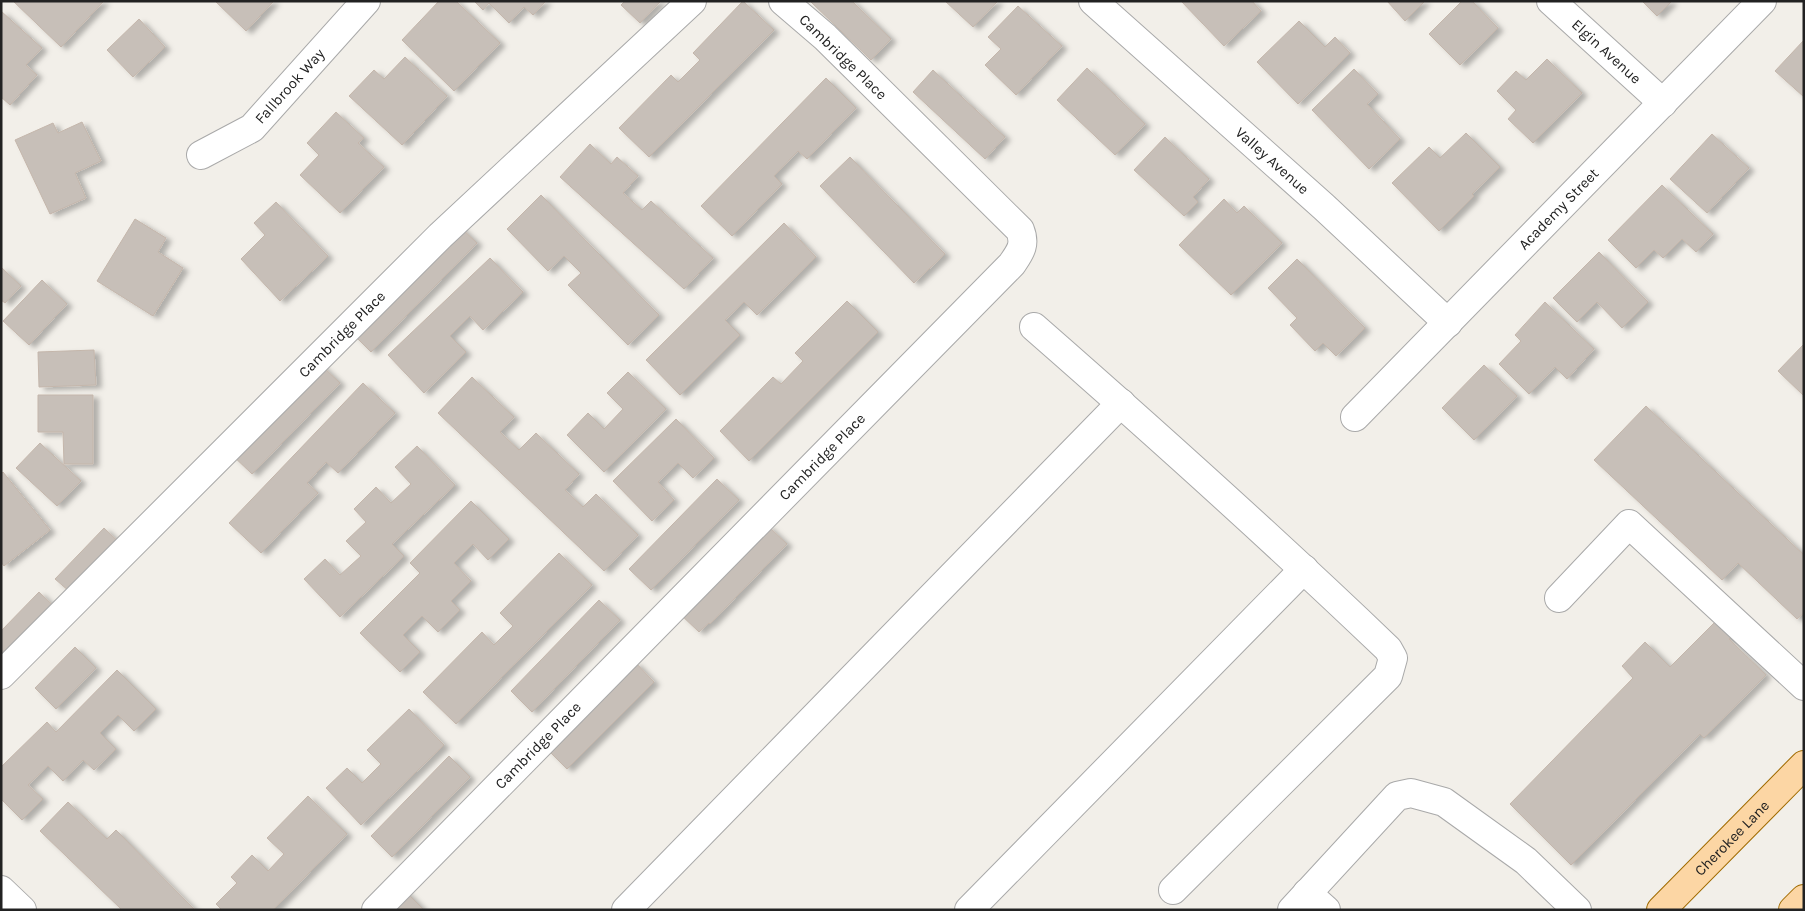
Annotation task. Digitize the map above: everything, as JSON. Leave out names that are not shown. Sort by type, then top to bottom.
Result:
[{"type":"main road","name":"Cherokee Lane","points":[[1661,910],[1804,765]]},
{"type":"main road","points":[[1793,910],[1804,898]]},
{"type":"street","name":"Fallbrook Way","points":[[201,155],[252,128],[366,1]]},
{"type":"street","name":"Cambridge Place","points":[[1,675],[440,236],[692,1]]},
{"type":"street","name":"Cambridge Place","points":[[376,910],[1012,264],[1020,251],[1023,239],[1020,230],[825,38],[783,1]]},
{"type":"street","name":"Valley Avenue","points":[[1093,1],[1324,207],[1448,323]]},
{"type":"street","name":"Elgin Avenue","points":[[1550,1],[1663,103]]},
{"type":"street","name":"Academy Street","points":[[1355,417],[1762,1]]},
{"type":"street","points":[[1034,327],[1304,569],[1388,649],[1393,658],[1388,676],[1173,890]]},
{"type":"street","points":[[626,910],[1121,403]]},
{"type":"street","points":[[1559,598],[1630,524],[1804,686]]},
{"type":"street","points":[[969,910],[1304,569]]},
{"type":"street","points":[[1308,904],[1398,796],[1412,793],[1444,802],[1474,823],[1526,861],[1576,910]]},
{"type":"street","points":[[1,890],[22,910]]},
{"type":"building","points":[[13,1],[104,1],[61,47]]},
{"type":"building","points":[[215,1],[274,1],[246,31]]},
{"type":"building","points":[[439,1],[456,1],[500,43],[454,91],[402,40]]},
{"type":"building","points":[[474,1],[546,1],[533,15],[524,7],[509,23],[489,3],[483,10]]},
{"type":"building","points":[[625,1],[661,1],[640,23],[621,5]]},
{"type":"building","points":[[743,1],[774,30],[649,157],[619,128],[671,75],[678,82],[700,60],[693,53]]},
{"type":"building","points":[[810,1],[852,1],[891,39],[871,60]]},
{"type":"building","points":[[945,1],[998,1],[973,27]]},
{"type":"building","points":[[1181,1],[1252,1],[1261,11],[1224,46]]},
{"type":"building","points":[[1387,1],[1425,1],[1405,21]]},
{"type":"building","points":[[1462,1],[1472,1],[1498,28],[1460,65],[1429,34]]},
{"type":"building","points":[[1642,1],[1672,1],[1657,16]]},
{"type":"building","points":[[1018,6],[1062,46],[1016,95],[985,65],[1001,49],[988,37]]},
{"type":"building","points":[[1,11],[42,48],[26,65],[37,75],[10,105],[1,97]]},
{"type":"building","points":[[139,19],[165,47],[133,77],[107,50]]},
{"type":"building","points":[[1299,21],[1325,47],[1335,37],[1350,53],[1298,104],[1257,62]]},
{"type":"building","points":[[1804,40],[1804,97],[1775,71]]},
{"type":"building","points":[[405,57],[447,96],[402,145],[349,96],[374,70],[384,79]]},
{"type":"building","points":[[1547,59],[1582,93],[1533,143],[1508,119],[1516,110],[1497,91],[1516,71],[1526,80]]},
{"type":"building","points":[[1087,68],[1145,124],[1115,155],[1057,100]]},
{"type":"building","points":[[1354,69],[1378,94],[1367,104],[1400,139],[1369,169],[1312,110]]},
{"type":"building","points":[[933,70],[1005,137],[985,159],[913,92]]},
{"type":"building","points":[[826,78],[856,108],[807,159],[798,151],[774,176],[782,184],[732,236],[701,206]]},
{"type":"building","points":[[336,112],[364,138],[358,143],[384,167],[340,213],[300,175],[319,155],[307,143]]},
{"type":"building","points":[[82,122],[101,161],[75,173],[86,198],[50,214],[15,140],[53,123],[58,133]]},
{"type":"building","points":[[1466,133],[1500,167],[1472,194],[1474,196],[1439,231],[1392,183],[1429,147],[1440,158]]},
{"type":"building","points":[[1712,134],[1749,168],[1707,213],[1670,179]]},
{"type":"building","points":[[1165,137],[1209,179],[1193,197],[1198,202],[1184,216],[1134,170]]},
{"type":"building","points":[[590,144],[611,164],[617,157],[638,176],[623,193],[642,210],[651,201],[713,258],[684,289],[560,177]]},
{"type":"building","points":[[850,157],[945,254],[914,283],[820,186]]},
{"type":"building","points":[[1662,185],[1713,234],[1696,252],[1682,239],[1663,258],[1654,250],[1636,268],[1608,240]]},
{"type":"building","points":[[541,195],[659,315],[628,345],[568,285],[581,273],[564,256],[548,271],[507,229]]},
{"type":"building","points":[[1224,199],[1237,213],[1244,206],[1282,243],[1231,295],[1179,245]]},
{"type":"building","points":[[276,202],[328,256],[280,301],[241,259],[265,235],[254,223]]},
{"type":"building","points":[[135,219],[166,238],[158,252],[183,268],[153,316],[97,281]]},
{"type":"building","points":[[456,223],[477,243],[371,352],[350,331]]},
{"type":"building","points":[[784,223],[816,257],[757,315],[744,302],[725,320],[740,335],[680,395],[646,360]]},
{"type":"building","points":[[1599,252],[1648,302],[1622,328],[1597,302],[1577,322],[1553,298]]},
{"type":"building","points":[[490,258],[523,292],[483,330],[470,316],[450,336],[466,352],[424,393],[388,355]]},
{"type":"building","points":[[1297,259],[1365,328],[1336,356],[1323,343],[1315,351],[1290,325],[1297,318],[1268,288]]},
{"type":"building","points":[[1,267],[21,286],[5,303],[1,300]]},
{"type":"building","points":[[42,280],[67,304],[29,345],[3,321]]},
{"type":"building","points":[[847,301],[878,332],[749,461],[720,431],[773,377],[781,384],[803,361],[795,353]]},
{"type":"building","points":[[1545,302],[1594,349],[1567,379],[1555,367],[1529,394],[1499,364],[1521,341],[1515,335]]},
{"type":"building","points":[[1804,344],[1804,396],[1778,371]]},
{"type":"building","points":[[94,350],[96,385],[39,387],[38,352]]},
{"type":"building","points":[[318,362],[340,383],[252,474],[230,453]]},
{"type":"building","points":[[1484,365],[1517,396],[1474,440],[1442,408]]},
{"type":"building","points":[[628,372],[666,409],[604,472],[567,435],[588,413],[604,429],[623,409],[607,393]]},
{"type":"building","points":[[472,377],[514,417],[500,432],[519,450],[536,433],[579,474],[565,490],[583,507],[596,494],[638,535],[604,571],[438,413]]},
{"type":"building","points":[[363,383],[395,413],[338,473],[326,462],[307,483],[318,493],[261,553],[229,523]]},
{"type":"building","points":[[38,395],[93,395],[93,464],[64,464],[63,432],[38,432]]},
{"type":"building","points":[[1646,406],[1804,555],[1804,613],[1797,619],[1738,563],[1722,580],[1594,460]]},
{"type":"building","points":[[676,419],[714,458],[693,478],[678,463],[658,482],[674,500],[652,521],[613,481]]},
{"type":"building","points":[[40,443],[81,481],[57,506],[16,468]]},
{"type":"building","points":[[417,446],[455,485],[392,544],[404,556],[340,617],[304,579],[325,559],[340,575],[361,556],[346,541],[366,522],[354,509],[376,487],[391,503],[411,484],[395,467]]},
{"type":"building","points":[[3,472],[50,530],[4,566],[1,562],[1,474]]},
{"type":"building","points":[[717,479],[739,500],[651,590],[629,569]]},
{"type":"building","points":[[471,501],[509,539],[488,560],[473,544],[454,563],[471,581],[451,601],[460,610],[438,632],[422,616],[403,635],[420,652],[400,672],[360,633],[420,573],[410,563]]},
{"type":"building","points":[[767,525],[787,544],[710,624],[699,632],[680,614]]},
{"type":"building","points":[[104,528],[125,548],[77,598],[55,579]]},
{"type":"building","points":[[559,553],[592,585],[456,724],[423,692],[482,632],[494,645],[513,626],[500,613]]},
{"type":"building","points":[[39,592],[61,613],[1,674],[1,631]]},
{"type":"building","points":[[599,600],[620,620],[532,712],[511,691]]},
{"type":"building","points":[[1716,621],[1732,636],[1729,639],[1766,675],[1704,738],[1700,734],[1571,865],[1510,804],[1633,678],[1622,666],[1645,642],[1670,667]]},
{"type":"building","points":[[75,647],[96,668],[56,709],[35,688]]},
{"type":"building","points":[[635,662],[654,682],[567,769],[547,749]]},
{"type":"building","points":[[117,670],[156,709],[134,731],[118,715],[100,733],[116,749],[94,770],[83,760],[63,781],[48,766],[28,785],[43,799],[22,820],[1,799],[1,767],[47,722],[56,732]]},
{"type":"building","points":[[409,709],[444,745],[361,825],[326,788],[347,768],[362,783],[381,764],[367,750]]},
{"type":"building","points":[[449,756],[470,777],[392,857],[371,836]]},
{"type":"building","points":[[308,796],[347,834],[273,910],[222,910],[216,904],[237,883],[231,877],[252,855],[268,871],[284,854],[267,838]]},
{"type":"building","points":[[68,802],[107,839],[116,830],[195,910],[122,910],[40,831]]},
{"type":"building","points":[[403,889],[424,910],[383,910]]}]
